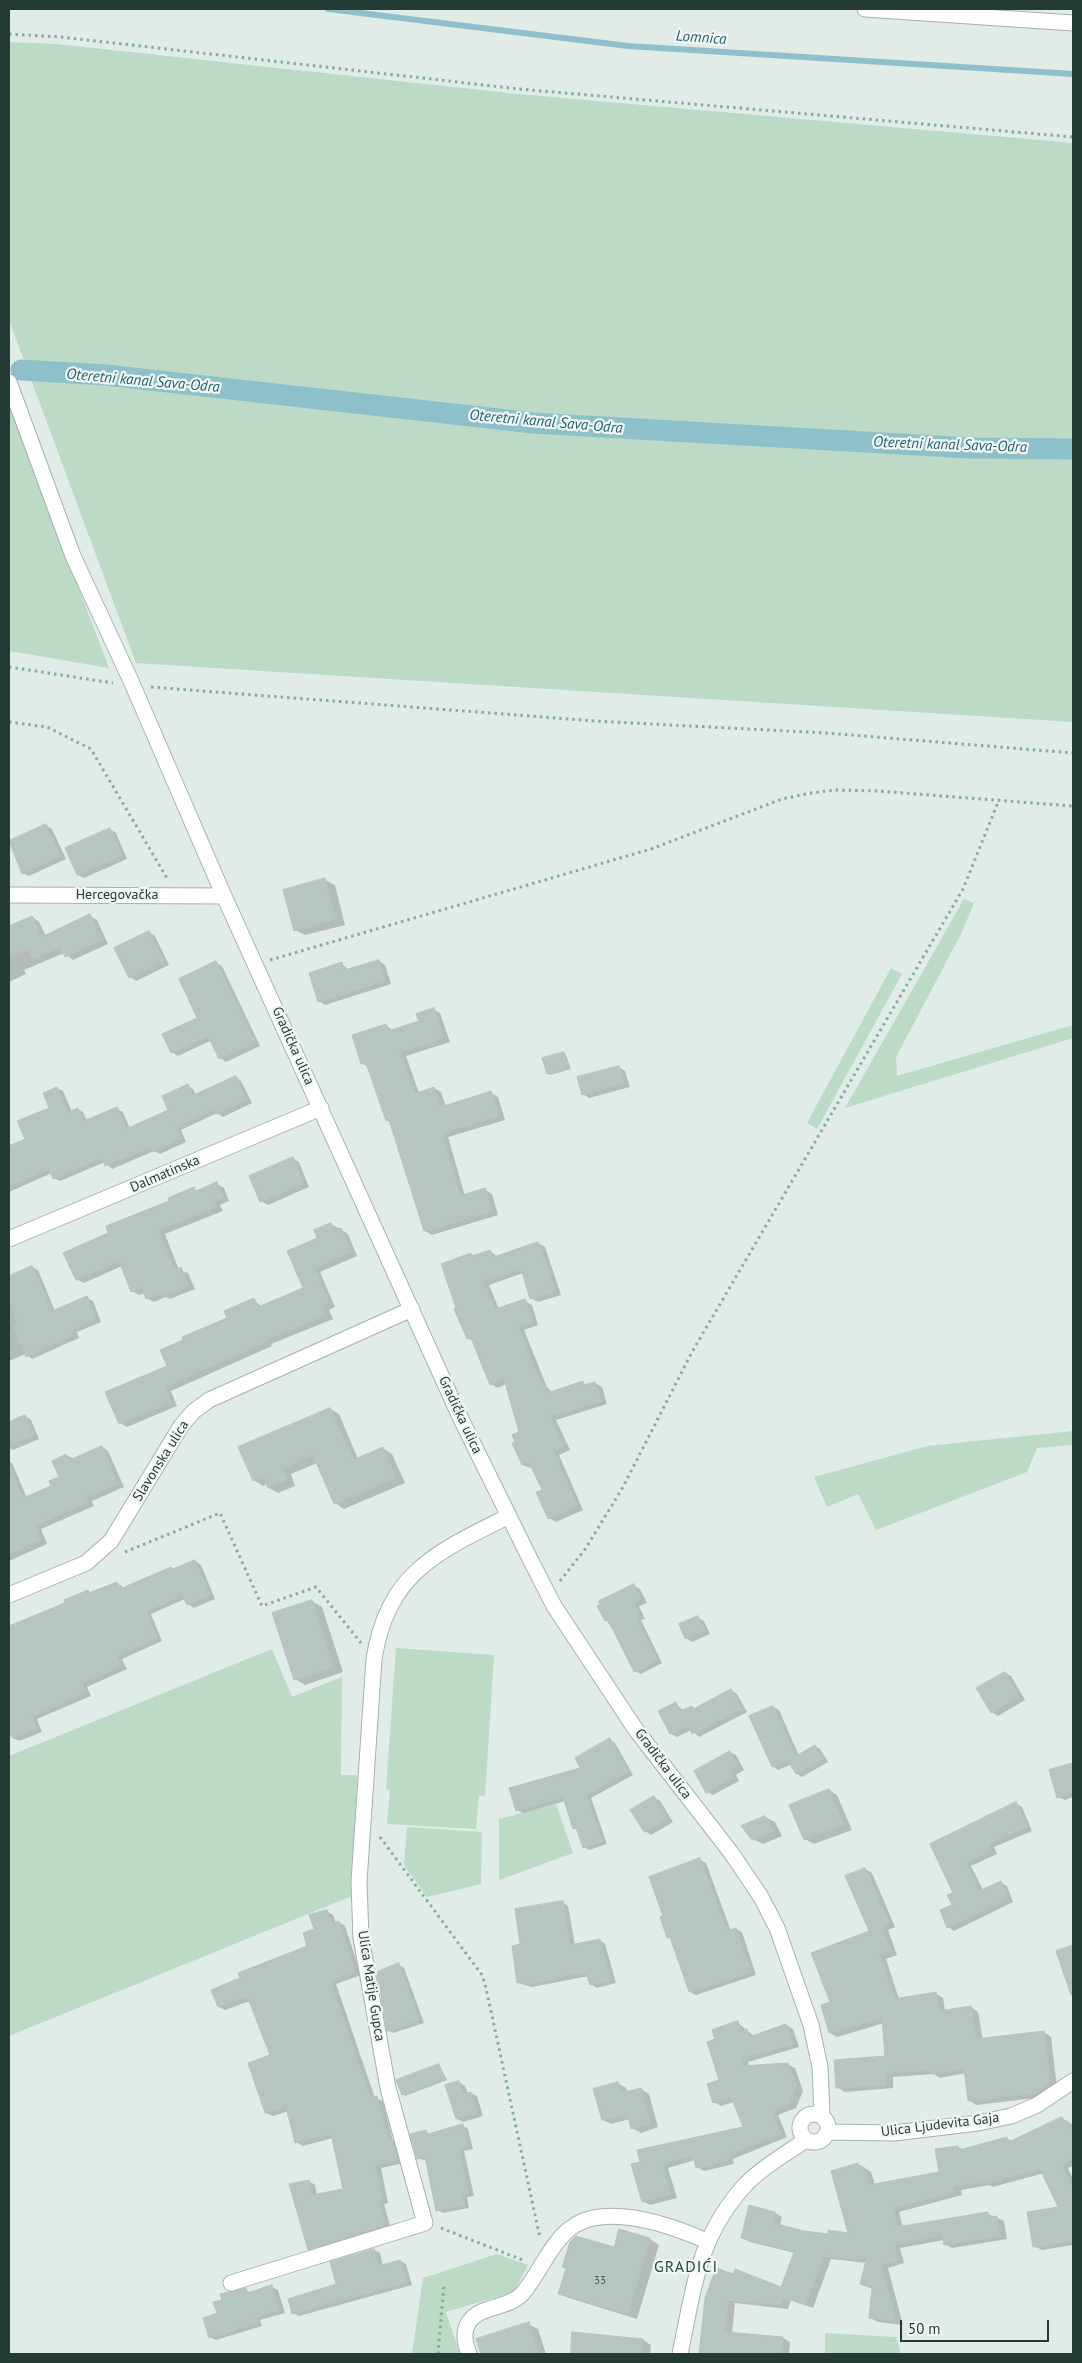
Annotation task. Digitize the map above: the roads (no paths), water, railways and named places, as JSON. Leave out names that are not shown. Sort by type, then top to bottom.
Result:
[{"type":"street","points":[[865,9],[1073,23]]},
{"type":"street","name":"Gradička ulica","points":[[9,382],[73,556],[133,686],[224,896],[460,1417],[509,1516],[548,1593],[580,1647],[636,1730],[732,1854],[765,1904],[788,1954],[811,2024],[820,2067],[822,2115]]},
{"type":"street","name":"Hercegovačka","points":[[9,896],[224,896]]},
{"type":"street","name":"Dalmatinska","points":[[9,1239],[321,1108]]},
{"type":"street","name":"Slavonska ulica","points":[[9,1594],[86,1563],[111,1541],[181,1426],[194,1411],[235,1387],[412,1309]]},
{"type":"street","name":"Ulica Matije Gupca","points":[[231,2283],[426,2222],[388,2088],[361,1938],[359,1882],[374,1659],[381,1626],[387,1610],[401,1587],[434,1555],[509,1516]]},
{"type":"street","name":"Ulica Ljudevita Gaja","points":[[828,2132],[894,2133],[978,2123],[1011,2116],[1037,2105],[1073,2081]]},
{"type":"street","points":[[680,2354],[697,2269],[708,2241],[726,2208],[748,2182],[776,2160],[806,2140],[819,2141],[828,2132],[829,2126],[822,2115],[809,2114],[800,2122],[799,2129],[806,2140]]},
{"type":"street","points":[[469,2354],[465,2343],[465,2328],[469,2320],[474,2316],[517,2298],[523,2293],[542,2262],[562,2236],[576,2224],[594,2218],[650,2221],[680,2229],[708,2241]]},
{"type":"waterway","name":"Lomnica","points":[[328,9],[628,46],[1073,74]]},
{"type":"waterway","name":"Oteretni kanal Sava-Odra","points":[[21,370],[106,375],[533,423],[970,448],[1073,449]]},
{"type":"district","name":"GRADIĆI","points":[[686,2267]]}]
